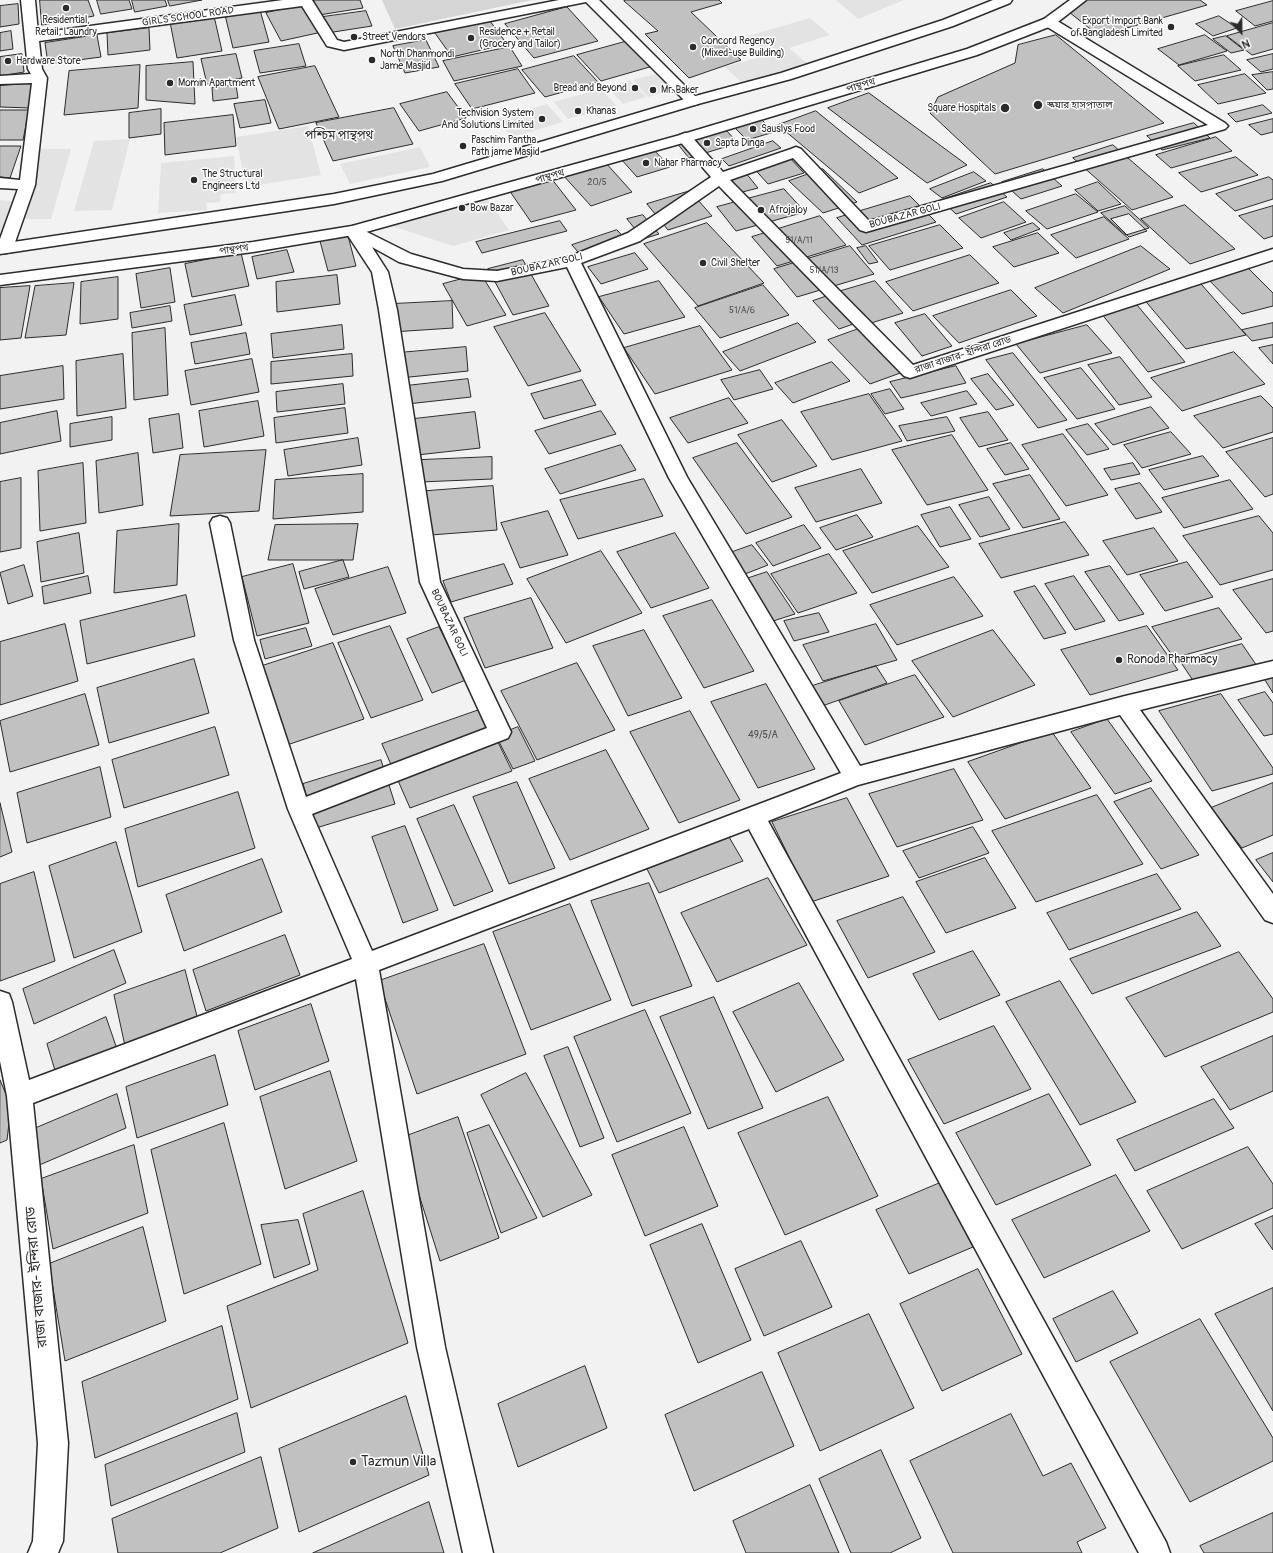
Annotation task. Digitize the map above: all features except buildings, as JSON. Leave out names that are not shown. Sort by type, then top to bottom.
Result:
[{"type":"street","points":[[28,0],[35,69],[40,78],[27,184],[2,248],[334,199],[428,180],[786,76],[948,23],[1004,0]]},
{"type":"street","name":"GIRLS SCHOOL ROAD","points":[[31,38],[288,2],[306,1],[332,43],[344,46],[580,0]]},
{"type":"street","points":[[591,0],[693,102]]},
{"type":"street","name":"পান্থপথ","points":[[0,280],[253,247],[353,231],[685,138],[972,52],[1049,22],[1079,0]]},
{"type":"street","name":"BOUBAZAR GOLI","points":[[353,231],[405,258],[463,274],[497,276],[572,261],[634,238],[720,178],[796,152],[866,227],[1220,126],[1049,22]]},
{"type":"street","points":[[0,80],[40,78]]},
{"type":"street","points":[[685,138],[720,178]]},
{"type":"street","name":"রাজা বাজার- ইন্দিরা রোড","points":[[720,178],[910,372],[1273,254]]},
{"type":"street","points":[[0,183],[27,184]]},
{"type":"street","name":"BOUBAZAR GOLI","points":[[299,809],[500,732],[430,582],[388,310],[380,272],[353,231]]},
{"type":"street","points":[[572,261],[678,478],[855,777]]},
{"type":"street","points":[[220,523],[244,640],[299,809],[366,964],[431,1347],[478,1553]]},
{"type":"street","points":[[20,1096],[754,817],[855,777],[1125,705],[1273,669]]},
{"type":"street","points":[[1125,705],[1273,913]]},
{"type":"street","points":[[754,817],[1155,1553]]},
{"type":"street","name":"রাজা বাজার- ইন্দিরা রোড","points":[[0,1002],[20,1096],[53,1443],[48,1541],[44,1553]]},
{"type":"shaded area","points":[[382,0],[532,0],[395,29]]},
{"type":"shaded area","points":[[836,0],[904,0],[858,19]]},
{"type":"shaded area","points":[[810,18],[830,35],[789,48],[810,66],[745,86],[725,67],[767,55],[748,36]]},
{"type":"shaded area","points":[[655,74],[672,90],[648,97],[633,80]]},
{"type":"shaded area","points":[[630,80],[646,97],[623,104],[607,87]]},
{"type":"shaded area","points":[[601,89],[617,106],[568,119],[554,102]]},
{"type":"shaded area","points":[[547,104],[563,122],[512,137],[496,119]]},
{"type":"shaded area","points":[[308,126],[321,175],[246,187],[236,137]]},
{"type":"shaded area","points":[[130,139],[112,210],[74,211],[94,141]]},
{"type":"shaded area","points":[[420,147],[430,167],[350,184],[340,164]]},
{"type":"shaded area","points":[[39,149],[71,149],[51,219],[25,219]]},
{"type":"shaded area","points":[[234,156],[236,193],[221,194],[220,202],[206,203],[207,210],[158,213],[161,163]]},
{"type":"shaded area","name":"Bow Bazar","points":[[484,194],[509,230],[453,246],[377,221]]},
{"type":"shaded area","points":[[0,200],[20,202],[0,241]]},
{"type":"place","name":"Residential, Retail, Laundry","points":[[66,8]]},
{"type":"place","name":"Export Import Bank of Bangladesh Limited","points":[[1171,27]]},
{"type":"place","name":"Street Vendors","points":[[354,37]]},
{"type":"place","name":"Residence + Retail (Grocery and Tailor)","points":[[471,38]]},
{"type":"place","name":"Concord Regency (Mixed-use Building)","points":[[693,47]]},
{"type":"place","name":"North Dhanmondi Jame Masjid","points":[[372,60]]},
{"type":"place","name":"Hardware Store","points":[[8,61]]},
{"type":"place","name":"Momin Apartment","points":[[170,83]]},
{"type":"place","name":"Bread and Beyond","points":[[635,88]]},
{"type":"place","name":"Mr. Baker","points":[[653,90]]},
{"type":"place","name":"স্কয়ার হাসপাতাল","points":[[1038,105]]},
{"type":"place","name":"Square Hospitals","points":[[1005,108]]},
{"type":"place","name":"Khanas","points":[[578,111]]},
{"type":"place","name":"Techvision System And Solutions Limited","points":[[542,119]]},
{"type":"place","name":"Sauslys Food","points":[[753,129]]},
{"type":"place","name":"Sapta Dinga","points":[[707,143]]},
{"type":"place","name":"Paschim Pantha Path jame Masjid","points":[[463,146]]},
{"type":"place","name":"Nahar Pharmacy","points":[[646,163]]},
{"type":"place","name":"The Structural Engineers Ltd","points":[[194,180]]},
{"type":"place","name":"Bow Bazar","points":[[462,208]]},
{"type":"place","name":"Afrojaloy","points":[[761,210]]},
{"type":"place","name":"Civil Shelter","points":[[703,263]]},
{"type":"place","name":"Ronoda Pharmacy","points":[[1119,660]]},
{"type":"place","name":"Tazmun Villa","points":[[353,1462]]},
{"type":"district","name":"পশ্চিম পান্থপথ","points":[[339,136]]}]
